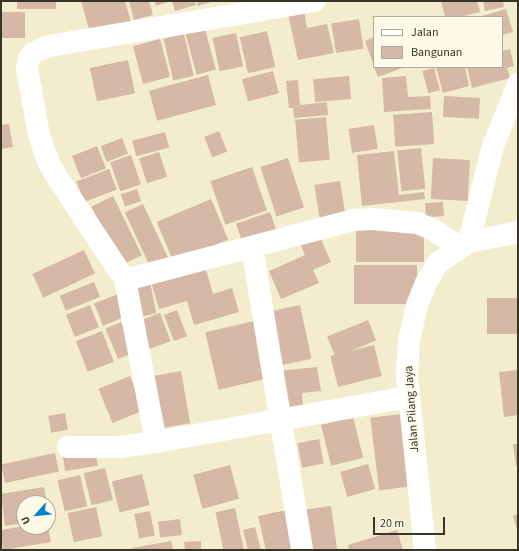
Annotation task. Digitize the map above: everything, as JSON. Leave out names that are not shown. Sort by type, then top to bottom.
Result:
[{"type":"street","points":[[156,442],[124,280],[55,174],[47,159],[38,127],[27,68],[29,58],[33,53],[50,46],[259,5],[315,1]]},
{"type":"street","points":[[464,244],[493,146],[518,84]]},
{"type":"street","points":[[124,280],[353,220],[372,219],[417,223],[464,244],[518,232]]},
{"type":"street","name":"Jalan Pilang Jaya","points":[[426,550],[408,397],[407,377],[409,340],[417,305],[426,283],[438,263],[464,244]]},
{"type":"street","points":[[252,247],[302,550]]},
{"type":"street","points":[[68,447],[118,447],[156,442],[408,397]]},
{"type":"building","points":[[17,1],[56,1],[56,9],[17,9]]},
{"type":"building","points":[[81,1],[125,1],[132,25],[91,36]]},
{"type":"building","points":[[129,1],[149,1],[153,15],[134,20]]},
{"type":"building","points":[[154,1],[171,1],[156,6]]},
{"type":"building","points":[[172,1],[195,1],[196,5],[175,11]]},
{"type":"building","points":[[197,1],[214,1],[198,6]]},
{"type":"building","points":[[441,1],[477,1],[480,12],[464,16],[445,16]]},
{"type":"building","points":[[483,1],[503,1],[504,7],[485,11]]},
{"type":"building","points":[[506,9],[513,32],[503,35],[503,16],[482,16]]},
{"type":"building","points":[[304,11],[307,28],[327,24],[334,53],[298,60],[288,14]]},
{"type":"building","points":[[1,12],[25,12],[25,38],[1,38]]},
{"type":"building","points":[[359,19],[364,49],[336,53],[331,23]]},
{"type":"building","points":[[205,29],[216,70],[197,75],[186,34]]},
{"type":"building","points":[[267,31],[275,67],[248,73],[240,37]]},
{"type":"building","points":[[236,33],[243,66],[220,71],[213,38]]},
{"type":"building","points":[[184,34],[194,76],[173,81],[164,39]]},
{"type":"building","points":[[373,37],[373,63],[365,41]]},
{"type":"building","points":[[160,39],[170,77],[143,84],[133,46]]},
{"type":"building","points":[[510,49],[514,66],[507,68],[510,78],[472,88],[467,68],[503,68],[503,51]]},
{"type":"building","points":[[128,60],[135,93],[97,101],[90,68]]},
{"type":"building","points":[[374,68],[402,68],[378,77]]},
{"type":"building","points":[[434,68],[440,90],[428,93],[422,71]]},
{"type":"building","points":[[436,68],[465,68],[469,86],[443,93]]},
{"type":"building","points":[[273,71],[279,93],[248,101],[242,79]]},
{"type":"building","points":[[208,75],[216,105],[157,121],[149,91]]},
{"type":"building","points":[[349,76],[351,99],[315,102],[313,79]]},
{"type":"building","points":[[406,76],[408,97],[430,96],[431,109],[384,112],[382,78]]},
{"type":"building","points":[[298,80],[300,105],[327,102],[328,115],[294,118],[293,108],[289,108],[286,81]]},
{"type":"building","points":[[444,96],[480,98],[479,119],[443,117]]},
{"type":"building","points":[[432,112],[434,144],[395,147],[393,115]]},
{"type":"building","points":[[326,117],[330,160],[299,163],[295,120]]},
{"type":"building","points":[[9,124],[13,147],[1,149],[1,125]]},
{"type":"building","points":[[374,125],[378,149],[352,153],[348,129]]},
{"type":"building","points":[[219,131],[227,151],[212,157],[204,137]]},
{"type":"building","points":[[165,132],[169,147],[136,156],[132,141]]},
{"type":"building","points":[[122,138],[128,154],[107,162],[101,146]]},
{"type":"building","points":[[97,146],[106,168],[81,178],[72,156]]},
{"type":"building","points":[[421,148],[425,189],[401,191],[397,151]]},
{"type":"building","points":[[394,151],[399,195],[424,192],[425,199],[362,206],[357,155]]},
{"type":"building","points":[[159,152],[167,177],[147,183],[139,158]]},
{"type":"building","points":[[131,155],[141,184],[120,191],[110,162]]},
{"type":"building","points":[[288,158],[304,207],[276,216],[260,167]]},
{"type":"building","points":[[433,158],[470,160],[468,201],[431,199]]},
{"type":"building","points":[[252,167],[267,210],[225,225],[210,181]]},
{"type":"building","points":[[109,169],[117,190],[84,202],[76,182]]},
{"type":"building","points":[[340,181],[346,218],[320,222],[314,185]]},
{"type":"building","points":[[137,189],[141,201],[125,207],[121,194]]},
{"type":"building","points":[[113,196],[142,255],[120,266],[91,207]]},
{"type":"building","points":[[211,199],[228,240],[174,263],[157,222]]},
{"type":"building","points":[[443,202],[444,216],[426,217],[425,203]]},
{"type":"building","points":[[143,204],[169,260],[151,269],[125,212]]},
{"type":"building","points":[[270,212],[276,229],[242,241],[236,224]]},
{"type":"building","points":[[356,228],[424,228],[424,262],[356,262]]},
{"type":"building","points":[[318,232],[331,262],[313,270],[319,283],[281,299],[269,271],[305,255],[299,241]]},
{"type":"building","points":[[84,250],[95,274],[43,298],[32,274]]},
{"type":"building","points":[[354,265],[417,265],[417,304],[354,304]]},
{"type":"building","points":[[205,266],[213,294],[232,288],[239,312],[194,325],[187,301],[159,309],[151,282]]},
{"type":"building","points":[[150,281],[156,313],[137,317],[130,285]]},
{"type":"building","points":[[94,282],[100,297],[66,311],[60,296]]},
{"type":"building","points":[[120,293],[129,315],[103,326],[94,303]]},
{"type":"building","points":[[487,298],[518,298],[518,334],[487,334]]},
{"type":"building","points":[[90,305],[99,327],[75,337],[66,315]]},
{"type":"building","points":[[300,305],[311,359],[276,366],[265,312]]},
{"type":"building","points":[[177,310],[187,336],[174,341],[164,315]]},
{"type":"building","points":[[160,313],[171,341],[148,350],[138,322]]},
{"type":"building","points":[[368,320],[376,340],[335,357],[327,336]]},
{"type":"building","points":[[254,321],[267,378],[219,390],[205,332]]},
{"type":"building","points":[[121,322],[134,352],[118,359],[105,329]]},
{"type":"building","points":[[102,331],[114,362],[88,372],[76,341]]},
{"type":"building","points":[[374,345],[382,376],[338,387],[330,356]]},
{"type":"building","points":[[317,367],[321,391],[302,393],[303,406],[282,409],[278,371]]},
{"type":"building","points":[[518,370],[518,415],[504,417],[499,372]]},
{"type":"building","points":[[181,371],[190,423],[160,429],[150,376]]},
{"type":"building","points":[[130,376],[144,410],[112,423],[98,389]]},
{"type":"building","points":[[65,413],[68,430],[51,433],[48,416]]},
{"type":"building","points":[[401,414],[410,486],[379,490],[370,418]]},
{"type":"building","points":[[353,417],[363,458],[331,466],[321,425]]},
{"type":"building","points":[[319,439],[324,464],[302,468],[297,443]]},
{"type":"building","points":[[513,444],[518,444],[518,466],[516,466]]},
{"type":"building","points":[[95,448],[98,466],[65,471],[62,453]]},
{"type":"building","points":[[55,453],[59,472],[5,483],[1,464]]},
{"type":"building","points":[[368,464],[375,489],[347,497],[340,472]]},
{"type":"building","points":[[230,465],[239,499],[202,509],[193,475]]},
{"type":"building","points":[[105,468],[113,500],[92,505],[84,473]]},
{"type":"building","points":[[142,474],[150,505],[120,513],[112,481]]},
{"type":"building","points":[[80,475],[87,506],[65,511],[58,480]]},
{"type":"building","points":[[44,487],[46,495],[16,495],[16,524],[5,526],[1,494]]},
{"type":"building","points":[[331,506],[337,550],[306,550],[300,510]]},
{"type":"building","points":[[96,507],[102,536],[74,542],[68,513]]},
{"type":"building","points":[[235,508],[244,550],[223,550],[215,512]]},
{"type":"building","points":[[287,510],[296,550],[266,550],[258,516]]},
{"type":"building","points":[[150,511],[155,536],[139,539],[134,514]]},
{"type":"building","points":[[518,514],[518,533],[513,516]]},
{"type":"building","points":[[180,519],[182,535],[160,538],[158,522]]},
{"type":"building","points":[[16,527],[16,535],[50,535],[51,542],[3,550],[1,530]]},
{"type":"building","points":[[255,527],[261,550],[248,550],[243,530]]},
{"type":"building","points":[[397,530],[403,550],[349,550],[348,545]]},
{"type":"building","points":[[171,541],[173,550],[133,550],[132,548]]},
{"type":"building","points":[[201,541],[201,550],[185,550],[184,542]]}]
